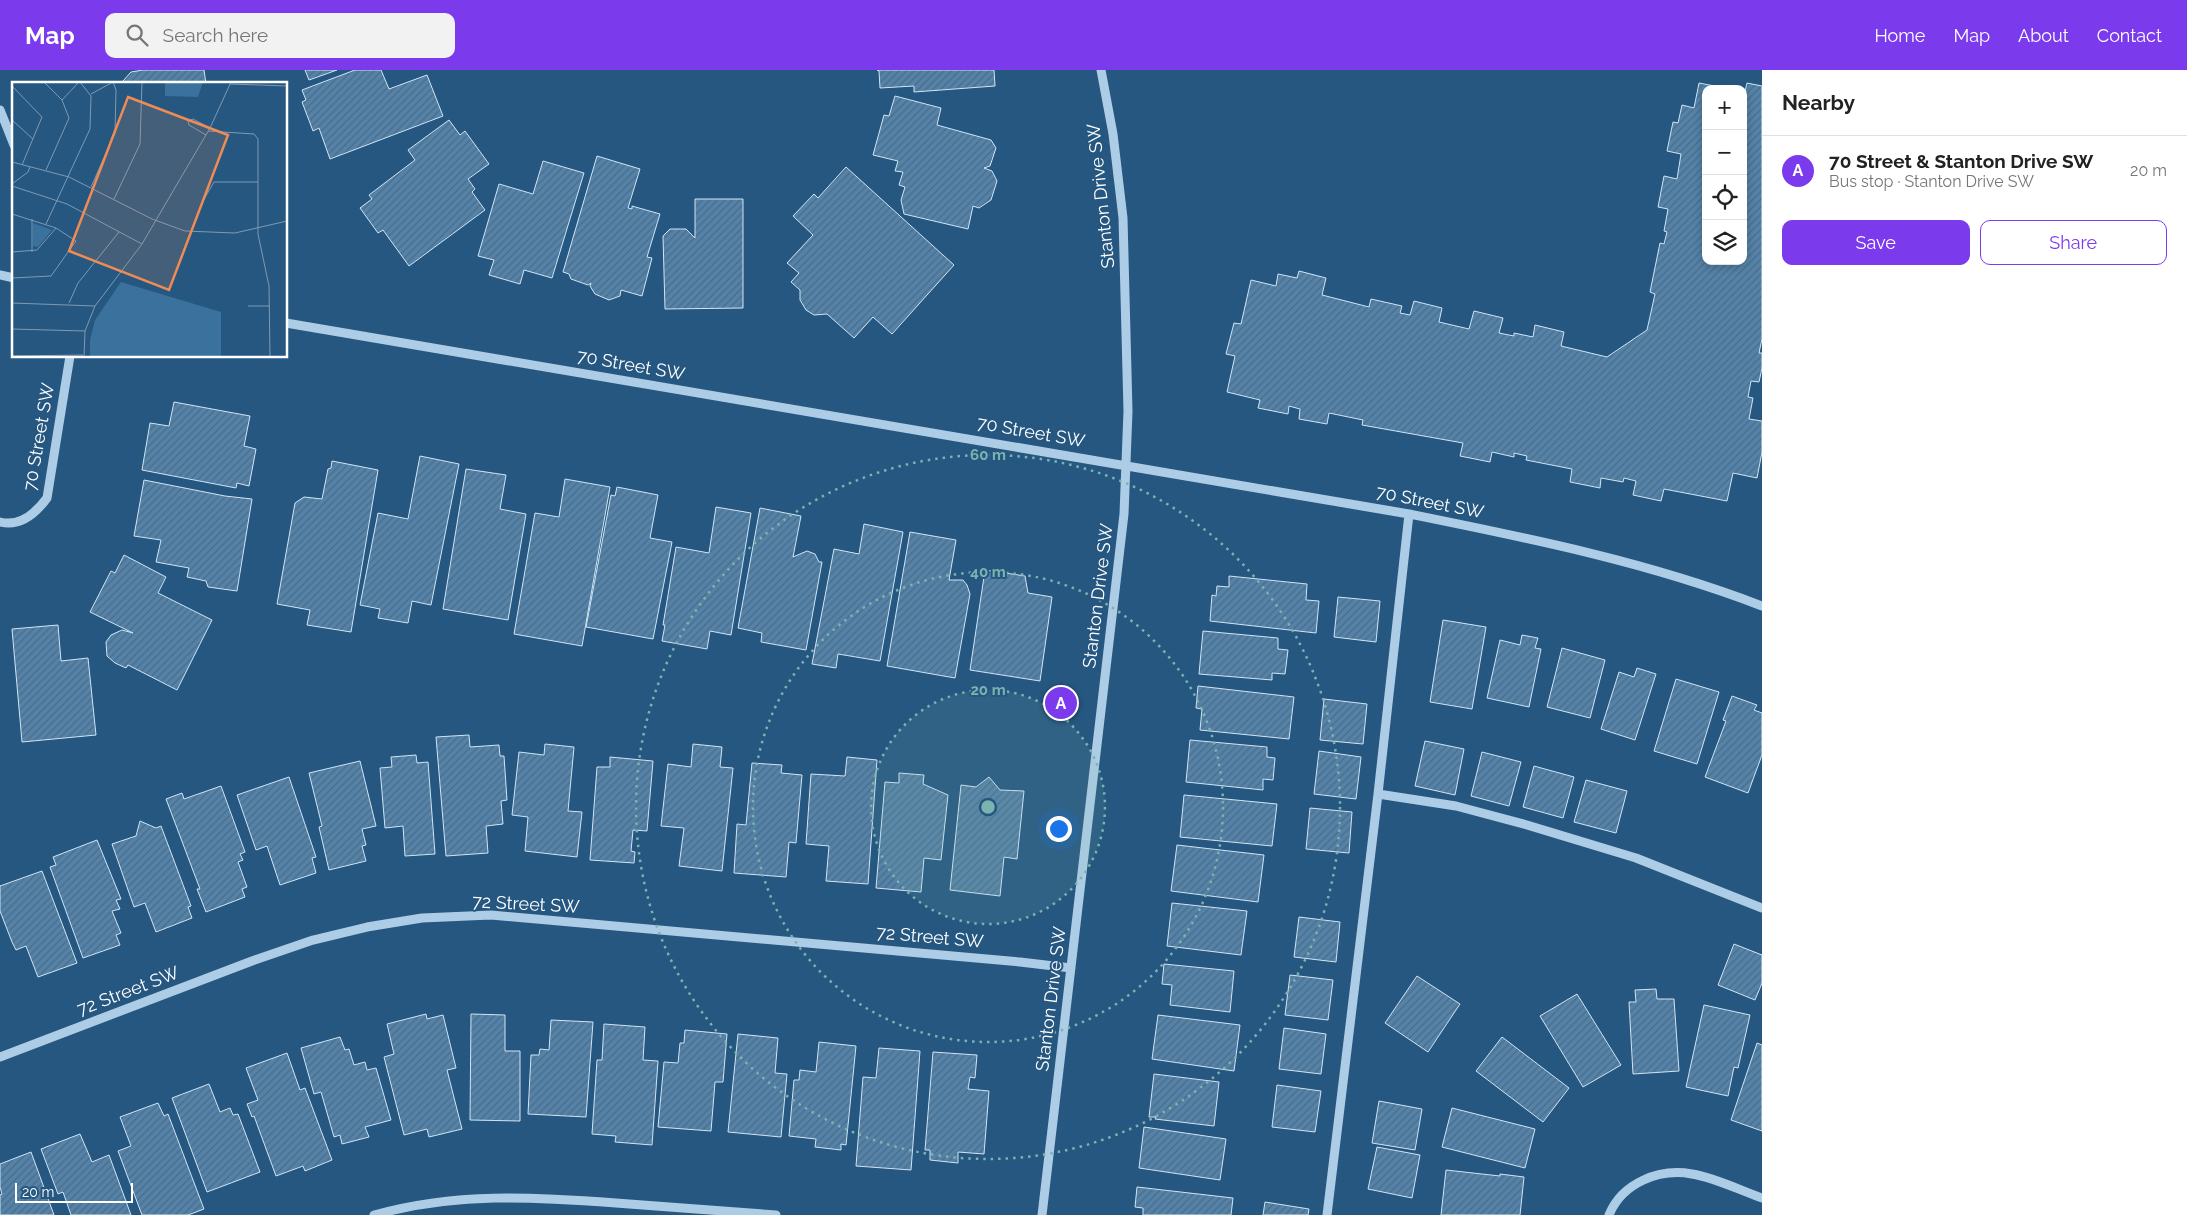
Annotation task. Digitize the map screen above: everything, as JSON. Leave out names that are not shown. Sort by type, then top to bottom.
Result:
[{"type":"street","name":"Stanton Drive SW","points":[[1042,1215],[1124,514],[1127,466],[1128,391],[1123,218],[1113,134],[1101,70]]},
{"type":"street","points":[[0,110],[12,140]]},
{"type":"street","name":"70 Street SW","points":[[288,323],[1409,514],[1546,542],[1630,563],[1725,591],[1762,606]]},
{"type":"street","name":"70 Street SW","points":[[0,522],[7,524],[25,520],[38,511],[47,498],[70,358]]},
{"type":"street","points":[[1327,1215],[1378,794],[1409,514]]},
{"type":"street","points":[[1378,794],[1456,806],[1526,825],[1636,858],[1762,908]]},
{"type":"street","name":"72 Street SW","points":[[0,1057],[252,960],[313,940],[367,927],[422,918],[491,915],[1071,968]]},
{"type":"street","points":[[1608,1215],[1623,1192],[1637,1182],[1657,1175],[1677,1172],[1693,1174],[1762,1198]]},
{"type":"street","points":[[374,1215],[406,1206],[480,1197],[535,1198],[776,1215]]},
{"type":"building","points":[[143,70],[204,70],[206,82],[123,82],[131,72]]},
{"type":"building","points":[[305,70],[337,70],[309,80]]},
{"type":"building","points":[[355,70],[381,70],[389,89],[427,75],[443,116],[330,159],[319,128],[313,131],[302,102],[306,100],[302,90]]},
{"type":"building","points":[[877,70],[994,70],[995,86],[914,92],[914,86],[880,88],[879,71]]},
{"type":"building","points":[[1699,83],[1710,85],[1702,85],[1702,265],[1747,265],[1746,85],[1747,83],[1762,86],[1762,339],[1759,353],[1762,353],[1762,368],[1759,382],[1751,381],[1748,397],[1753,398],[1749,419],[1762,421],[1762,452],[1757,478],[1733,473],[1727,501],[1664,489],[1661,501],[1633,495],[1636,481],[1624,478],[1623,482],[1601,478],[1600,488],[1570,482],[1572,469],[1526,460],[1527,456],[1514,453],[1514,457],[1492,452],[1490,462],[1460,456],[1463,443],[1362,425],[1363,420],[1329,413],[1327,424],[1299,419],[1300,409],[1289,406],[1288,414],[1258,408],[1260,400],[1227,392],[1235,356],[1226,354],[1234,323],[1241,324],[1251,280],[1276,286],[1278,274],[1297,278],[1299,271],[1326,278],[1322,295],[1369,307],[1371,299],[1402,306],[1400,313],[1410,315],[1414,301],[1442,308],[1439,322],[1469,329],[1474,311],[1503,318],[1499,333],[1514,336],[1514,333],[1533,337],[1535,325],[1564,332],[1561,346],[1607,357],[1647,330],[1655,294],[1650,292],[1660,243],[1664,244],[1667,232],[1664,231],[1668,209],[1658,207],[1664,176],[1677,179],[1681,154],[1667,151],[1673,122],[1678,123],[1682,105],[1694,108]]},
{"type":"building","points":[[895,96],[941,108],[937,125],[991,140],[996,148],[990,166],[984,168],[992,171],[997,181],[991,200],[979,208],[973,206],[968,229],[904,214],[901,200],[905,187],[899,185],[903,172],[895,171],[898,161],[873,155],[884,115],[889,116]]},
{"type":"building","points":[[449,120],[460,135],[465,131],[489,164],[468,179],[475,189],[472,192],[485,210],[409,266],[383,230],[378,233],[360,208],[372,199],[369,195],[415,160],[408,150]]},
{"type":"building","points":[[597,156],[640,169],[628,208],[632,209],[632,206],[660,214],[647,257],[652,258],[642,296],[621,290],[620,296],[609,300],[595,294],[590,286],[591,283],[588,285],[571,279],[569,274],[563,272]]},
{"type":"building","points":[[543,161],[584,173],[552,278],[524,270],[520,284],[489,275],[494,260],[478,256],[499,184],[533,194]]},
{"type":"building","points":[[846,167],[954,265],[892,334],[873,317],[854,338],[827,314],[814,315],[806,310],[800,300],[800,290],[791,282],[799,273],[787,263],[813,235],[793,216],[814,194],[818,198]]},
{"type":"building","points":[[695,199],[743,199],[743,308],[665,309],[663,236],[670,229],[686,229],[695,238]]},
{"type":"building","points":[[174,402],[250,416],[244,446],[256,449],[249,486],[237,483],[236,488],[142,470],[150,423],[169,426]]},
{"type":"building","points":[[420,456],[459,464],[431,605],[412,601],[408,623],[378,618],[380,609],[360,605],[378,513],[408,519]]},
{"type":"building","points":[[332,461],[378,470],[351,632],[307,625],[310,610],[277,604],[295,503],[304,497],[322,499],[328,469],[331,468]]},
{"type":"building","points":[[466,469],[506,475],[500,509],[526,514],[508,620],[443,609]]},
{"type":"building","points":[[565,479],[610,487],[582,646],[514,634],[535,513],[559,517]]},
{"type":"building","points":[[144,480],[225,496],[252,499],[237,591],[208,587],[206,581],[187,577],[189,568],[156,562],[161,540],[134,536]]},
{"type":"building","points":[[617,487],[658,495],[650,538],[672,542],[653,639],[586,627],[611,495],[615,496]]},
{"type":"building","points":[[716,507],[751,513],[731,635],[710,631],[707,649],[662,641],[676,547],[709,553]]},
{"type":"building","points":[[760,508],[801,516],[793,557],[807,551],[815,554],[819,562],[822,562],[806,650],[761,642],[762,633],[738,628]]},
{"type":"building","points":[[864,524],[903,532],[880,661],[838,654],[836,668],[812,664],[834,549],[859,554]]},
{"type":"building","points":[[910,532],[956,540],[949,580],[963,580],[970,594],[955,678],[887,666]]},
{"type":"building","points":[[124,555],[166,577],[158,593],[212,620],[177,690],[128,665],[126,668],[115,663],[107,656],[106,642],[111,635],[122,630],[133,633],[90,612],[111,571],[115,573]]},
{"type":"building","points":[[985,570],[1025,576],[1028,593],[1052,597],[1040,681],[970,670]]},
{"type":"building","points":[[1229,576],[1307,584],[1306,600],[1319,601],[1316,633],[1210,621],[1212,595],[1216,596],[1217,586],[1229,587]]},
{"type":"building","points":[[1338,597],[1380,601],[1376,642],[1334,637]]},
{"type":"building","points":[[1443,620],[1486,627],[1472,709],[1430,702]]},
{"type":"building","points":[[58,625],[61,661],[88,658],[96,735],[22,742],[12,629]]},
{"type":"building","points":[[1203,631],[1278,638],[1278,649],[1288,650],[1285,674],[1272,673],[1272,680],[1199,674]]},
{"type":"building","points":[[1522,635],[1538,638],[1535,648],[1541,649],[1529,707],[1487,698],[1500,640],[1520,645]]},
{"type":"building","points":[[1562,648],[1605,660],[1590,718],[1547,707]]},
{"type":"building","points":[[1637,668],[1656,674],[1635,740],[1601,729],[1619,672],[1634,677]]},
{"type":"building","points":[[1676,679],[1719,692],[1697,764],[1654,751]]},
{"type":"building","points":[[1198,686],[1294,697],[1289,739],[1200,730],[1202,709],[1196,708]]},
{"type":"building","points":[[1732,696],[1757,705],[1754,710],[1762,713],[1762,755],[1748,793],[1705,777],[1726,721],[1723,720]]},
{"type":"building","points":[[1324,699],[1367,704],[1363,744],[1320,740]]},
{"type":"building","points":[[469,735],[470,747],[499,745],[500,756],[504,756],[507,800],[501,801],[503,824],[486,826],[488,853],[446,856],[436,737]]},
{"type":"building","points":[[1190,740],[1267,747],[1267,757],[1275,758],[1273,780],[1263,779],[1263,790],[1186,782]]},
{"type":"building","points":[[1425,741],[1464,749],[1455,795],[1415,786]]},
{"type":"building","points":[[545,744],[574,747],[568,811],[582,812],[577,857],[525,851],[528,817],[512,815],[519,752],[544,755]]},
{"type":"building","points":[[693,744],[722,747],[720,767],[733,768],[722,871],[679,866],[684,828],[661,826],[668,764],[691,767]]},
{"type":"building","points":[[1319,751],[1361,757],[1356,799],[1314,794]]},
{"type":"building","points":[[1482,752],[1521,762],[1509,806],[1471,796]]},
{"type":"building","points":[[416,755],[417,763],[428,762],[435,854],[405,856],[403,826],[385,828],[380,768],[392,767],[391,757]]},
{"type":"building","points":[[610,757],[653,761],[647,831],[633,830],[631,851],[635,852],[634,863],[590,860],[597,767],[610,767]]},
{"type":"building","points":[[847,757],[877,760],[868,884],[826,881],[829,846],[806,844],[811,774],[845,776]]},
{"type":"building","points":[[360,761],[376,826],[362,829],[366,845],[362,846],[366,861],[329,870],[319,827],[322,826],[309,773]]},
{"type":"building","points":[[752,763],[782,765],[781,773],[802,775],[796,843],[789,842],[786,877],[734,873],[737,824],[746,825]]},
{"type":"building","points":[[1534,766],[1574,777],[1563,818],[1523,807]]},
{"type":"building","points":[[899,773],[924,775],[923,784],[948,795],[941,860],[924,858],[921,892],[876,888],[885,782],[899,783]]},
{"type":"building","points":[[289,777],[316,857],[312,858],[316,873],[280,885],[267,846],[256,850],[237,795]]},
{"type":"building","points":[[989,777],[1000,790],[1024,791],[1017,859],[1004,857],[1000,896],[950,890],[961,785],[976,787]]},
{"type":"building","points":[[1586,780],[1627,791],[1616,833],[1574,822]]},
{"type":"building","points":[[221,786],[245,852],[240,854],[243,860],[238,862],[247,887],[242,889],[245,897],[206,912],[197,889],[200,889],[166,799],[182,793],[184,799]]},
{"type":"building","points":[[1184,795],[1277,804],[1272,846],[1180,837]]},
{"type":"building","points":[[1310,808],[1352,812],[1349,853],[1306,849]]},
{"type":"building","points":[[140,821],[156,828],[161,826],[191,906],[188,907],[192,918],[156,932],[145,903],[134,907],[112,844],[136,836]]},
{"type":"building","points":[[97,840],[121,899],[116,900],[120,909],[112,911],[121,933],[116,935],[120,945],[83,958],[50,867],[56,865],[53,857]]},
{"type":"building","points":[[1177,845],[1264,855],[1258,902],[1171,891]]},
{"type":"building","points":[[42,871],[77,963],[38,977],[26,946],[16,950],[12,942],[0,911],[0,886]]},
{"type":"building","points":[[1172,903],[1247,911],[1241,955],[1167,946]]},
{"type":"building","points":[[1299,917],[1340,922],[1336,962],[1294,957]]},
{"type":"building","points":[[1734,944],[1762,955],[1762,983],[1755,1000],[1718,985]]},
{"type":"building","points":[[1164,964],[1234,971],[1230,1012],[1170,1005],[1172,985],[1162,984]]},
{"type":"building","points":[[1290,975],[1333,980],[1328,1020],[1285,1015]]},
{"type":"building","points":[[1417,976],[1460,1004],[1428,1052],[1385,1023]]},
{"type":"building","points":[[1656,989],[1657,999],[1674,999],[1679,1071],[1633,1074],[1629,1002],[1636,1002],[1635,990]]},
{"type":"building","points":[[1577,994],[1621,1065],[1583,1087],[1540,1016]]},
{"type":"building","points":[[1704,1005],[1750,1015],[1738,1068],[1734,1067],[1728,1096],[1686,1087]]},
{"type":"building","points":[[426,1014],[427,1019],[443,1015],[456,1068],[447,1070],[462,1129],[429,1137],[427,1129],[404,1135],[384,1057],[394,1054],[387,1024]]},
{"type":"building","points":[[471,1014],[505,1015],[505,1051],[520,1051],[520,1121],[470,1120]]},
{"type":"building","points":[[1158,1015],[1240,1025],[1234,1071],[1152,1059]]},
{"type":"building","points":[[551,1020],[593,1022],[586,1117],[528,1114],[531,1055],[539,1055],[540,1049],[549,1050]]},
{"type":"building","points":[[604,1024],[645,1027],[643,1060],[658,1061],[652,1145],[615,1142],[616,1136],[592,1134],[597,1060],[602,1060]]},
{"type":"building","points":[[1284,1028],[1326,1034],[1321,1074],[1279,1069]]},
{"type":"building","points":[[685,1030],[727,1034],[723,1082],[715,1082],[711,1131],[658,1127],[664,1062],[678,1063],[680,1043],[684,1043]]},
{"type":"building","points":[[738,1034],[778,1038],[775,1073],[787,1074],[781,1137],[728,1132]]},
{"type":"building","points":[[340,1037],[345,1050],[349,1049],[354,1065],[365,1062],[367,1070],[376,1068],[391,1120],[365,1127],[369,1137],[342,1144],[340,1135],[334,1137],[321,1092],[314,1094],[301,1048]]},
{"type":"building","points":[[1502,1037],[1569,1088],[1543,1122],[1476,1071]]},
{"type":"building","points":[[819,1042],[856,1046],[846,1145],[841,1144],[841,1150],[815,1147],[816,1139],[789,1136],[794,1080],[799,1080],[800,1070],[816,1072]]},
{"type":"building","points":[[1757,1043],[1762,1045],[1762,1131],[1731,1120]]},
{"type":"building","points":[[879,1048],[920,1051],[911,1170],[856,1166],[863,1077],[876,1078]]},
{"type":"building","points":[[933,1052],[977,1055],[975,1078],[970,1077],[968,1089],[989,1091],[984,1154],[958,1152],[958,1163],[930,1160],[930,1150],[925,1150]]},
{"type":"building","points":[[287,1053],[300,1090],[305,1088],[332,1160],[305,1171],[303,1166],[276,1176],[254,1116],[252,1117],[247,1104],[258,1100],[246,1068]]},
{"type":"building","points":[[1154,1074],[1219,1082],[1214,1126],[1149,1117]]},
{"type":"building","points":[[209,1084],[220,1112],[230,1108],[233,1115],[238,1114],[260,1172],[207,1192],[172,1098]]},
{"type":"building","points":[[1277,1085],[1321,1091],[1315,1132],[1272,1127]]},
{"type":"building","points":[[1379,1101],[1422,1109],[1415,1150],[1372,1143]]},
{"type":"building","points":[[158,1103],[164,1116],[168,1114],[204,1209],[188,1215],[142,1215],[118,1151],[131,1146],[120,1117]]},
{"type":"building","points":[[1452,1108],[1535,1129],[1525,1168],[1442,1147]]},
{"type":"building","points":[[1144,1127],[1226,1139],[1220,1180],[1139,1168]]},
{"type":"building","points":[[80,1134],[92,1162],[109,1155],[131,1215],[71,1215],[63,1192],[58,1194],[41,1149]]},
{"type":"building","points":[[1377,1147],[1420,1155],[1412,1198],[1368,1189]]},
{"type":"building","points":[[31,1152],[54,1215],[0,1215],[0,1195],[2,1194],[0,1187],[0,1164]]},
{"type":"building","points":[[1446,1170],[1524,1177],[1520,1215],[1441,1215]]},
{"type":"building","points":[[1137,1187],[1233,1198],[1231,1215],[1143,1215],[1143,1208],[1135,1207]]},
{"type":"building","points":[[1265,1202],[1309,1209],[1308,1215],[1263,1215]]},
{"type":"place","name":"70 Street & Stanton Drive SW","points":[[1061,703]]}]
